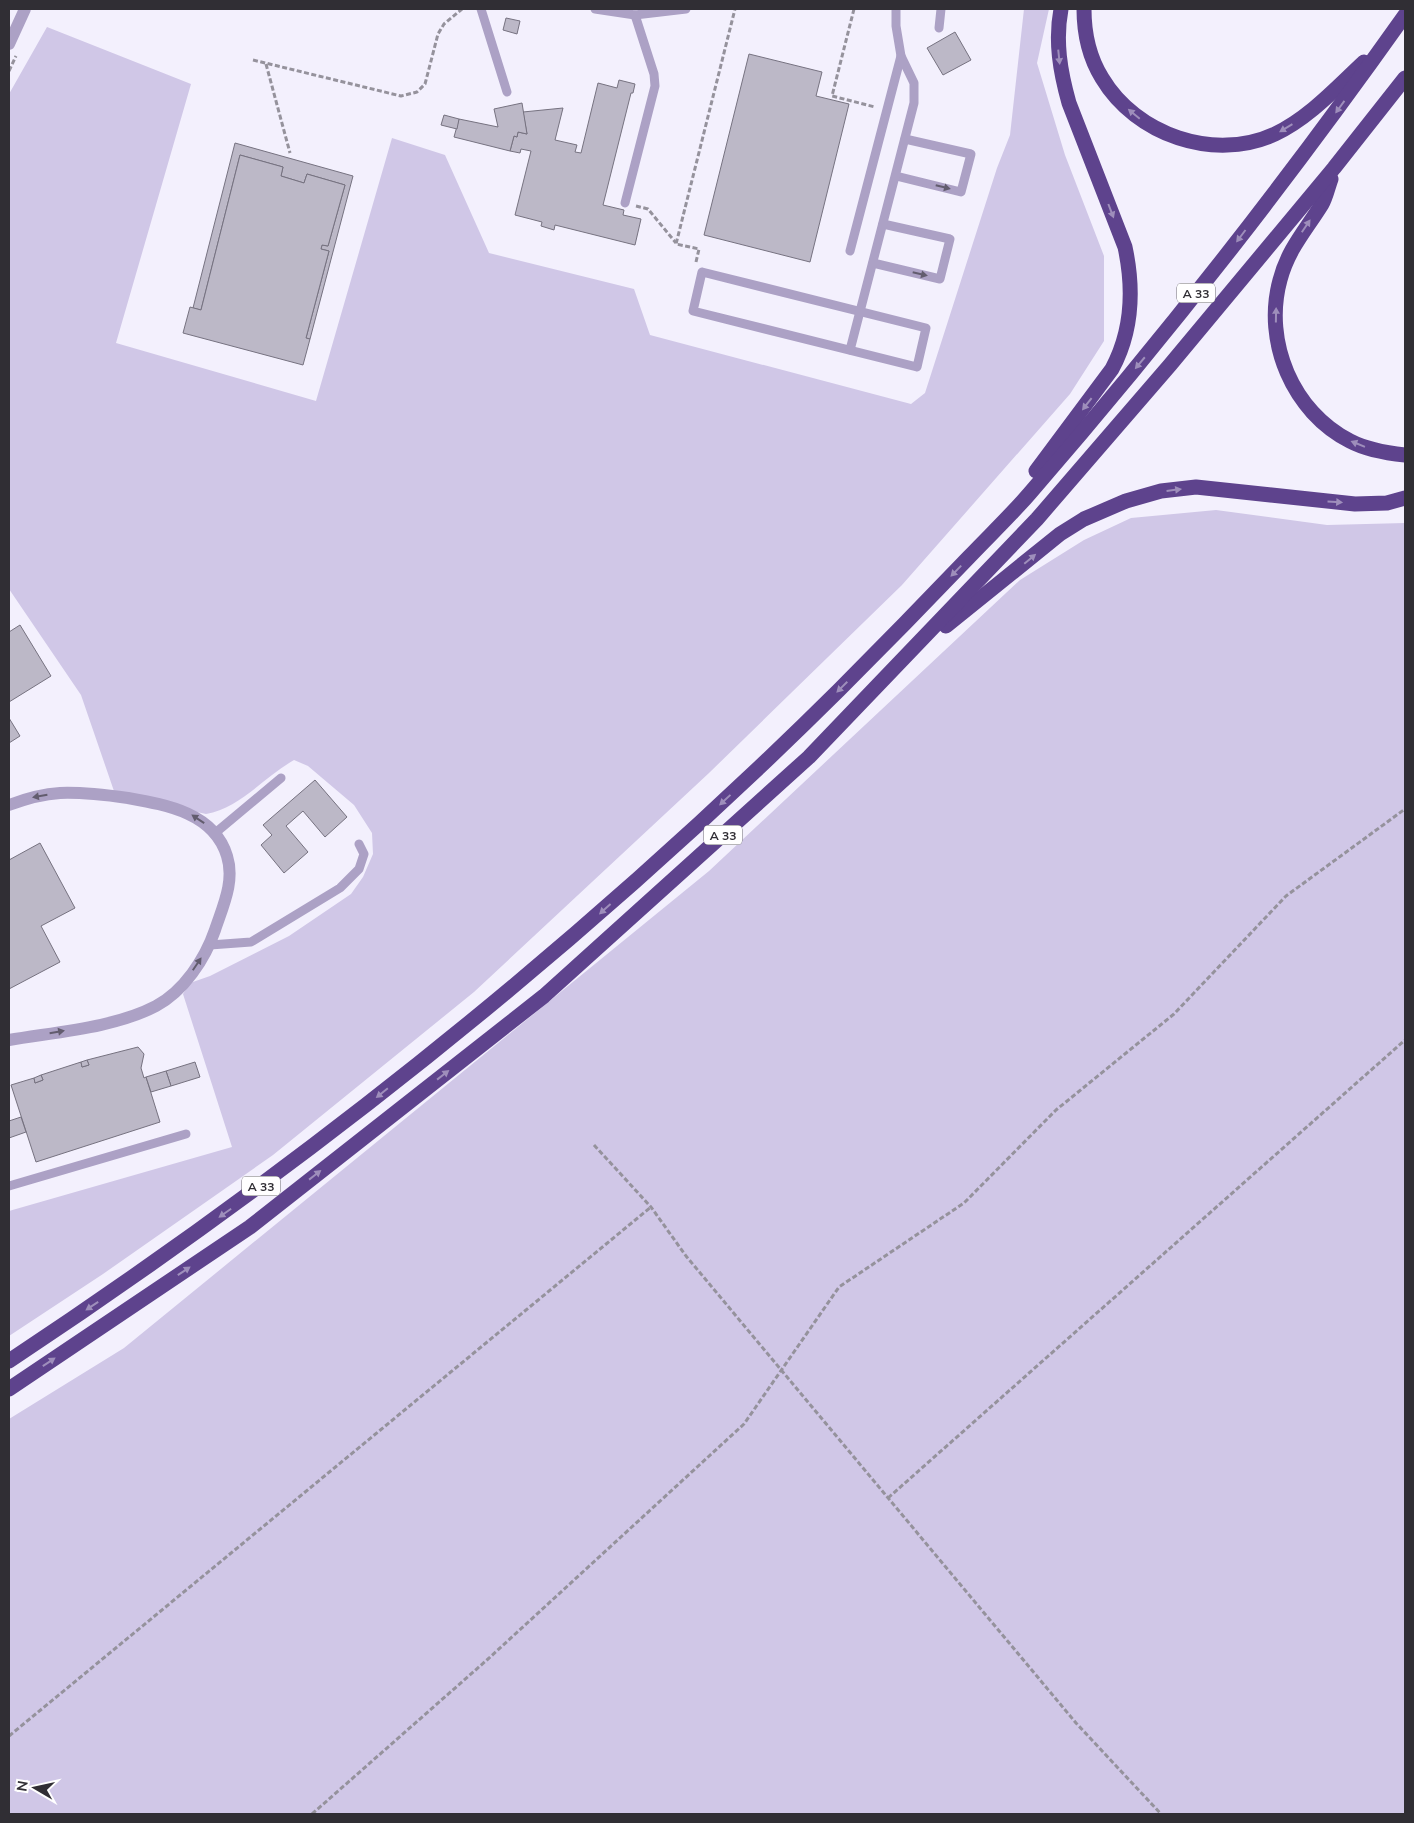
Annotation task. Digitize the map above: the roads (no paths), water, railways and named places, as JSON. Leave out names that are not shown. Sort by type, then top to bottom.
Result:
[{"type":"highway","points":[[989,536],[1112,369],[1122,350],[1130,310],[1129,268],[1125,247],[1069,103],[1063,82],[1058,39],[1061,9]]},
{"type":"highway","points":[[1084,9],[1087,43],[1094,64],[1102,79],[1122,104],[1138,118],[1162,132],[1183,140],[1208,144],[1242,144],[1258,140],[1282,130],[1315,106],[1388,39]]},
{"type":"highway","name":"A 33","points":[[9,1361],[100,1301],[242,1201],[352,1117],[585,928],[794,735],[1027,497],[1106,404],[1222,261],[1333,116],[1403,18]]},
{"type":"highway","name":"A 33","points":[[9,1389],[250,1227],[544,996],[809,757],[1044,512],[1170,365],[1334,168],[1405,78]]},
{"type":"highway","points":[[1334,168],[1322,203],[1296,241],[1280,280],[1276,312],[1278,348],[1283,365],[1297,392],[1315,416],[1338,434],[1365,447],[1405,454]]},
{"type":"highway","points":[[908,655],[1060,534],[1084,519],[1126,501],[1161,491],[1196,487],[1355,504],[1387,503],[1405,498]]},
{"type":"street","points":[[9,44],[25,9]]},
{"type":"street","points":[[9,805],[36,796],[59,793],[98,794],[173,807],[198,819],[214,834],[227,855],[230,879],[210,945],[184,984],[174,994],[157,1005],[120,1020],[9,1040]]},
{"type":"lane","points":[[481,9],[507,92]]},
{"type":"lane","points":[[595,9],[635,15],[686,9]]},
{"type":"lane","points":[[850,350],[914,103],[914,83],[901,56],[896,26],[896,9]]},
{"type":"lane","points":[[938,28],[941,9]]},
{"type":"lane","points":[[625,203],[655,86],[654,74],[635,15]]},
{"type":"lane","points":[[850,252],[901,56]]},
{"type":"lane","points":[[896,176],[961,192],[971,154],[905,139]]},
{"type":"lane","points":[[873,263],[940,279],[950,239],[883,224]]},
{"type":"lane","points":[[702,272],[860,311],[926,328],[917,367],[693,311],[702,272]]},
{"type":"lane","points":[[214,834],[280,778]]},
{"type":"lane","points":[[210,945],[251,942],[340,888],[360,868],[364,854],[359,844]]},
{"type":"lane","points":[[9,1186],[186,1134]]}]
